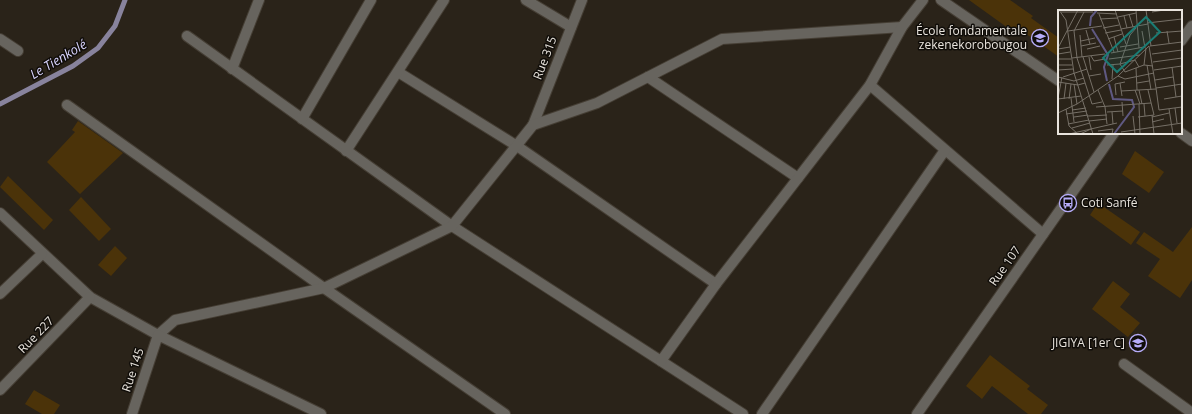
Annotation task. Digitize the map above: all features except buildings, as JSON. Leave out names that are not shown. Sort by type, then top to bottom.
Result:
[{"type":"street","points":[[232,69],[259,0]]},
{"type":"street","points":[[302,119],[371,0]]},
{"type":"street","points":[[346,151],[444,0]]},
{"type":"street","points":[[526,0],[571,27]]},
{"type":"street","name":"Rue 315","points":[[452,226],[533,125],[582,0]]},
{"type":"street","points":[[661,361],[716,284],[870,85],[902,27],[923,0]]},
{"type":"street","points":[[941,0],[1058,80]]},
{"type":"street","points":[[1182,40],[1192,26]]},
{"type":"street","points":[[533,125],[597,103],[722,39],[902,27]]},
{"type":"street","points":[[187,36],[452,226],[743,414]]},
{"type":"street","points":[[0,39],[18,50]]},
{"type":"street","points":[[398,72],[517,146],[716,284]]},
{"type":"street","points":[[648,77],[798,178]]},
{"type":"street","points":[[870,85],[1043,234]]},
{"type":"street","points":[[67,105],[324,288],[505,414]]},
{"type":"street","name":"Rue 107","points":[[917,414],[1113,134]]},
{"type":"street","points":[[1182,134],[1192,141]]},
{"type":"street","points":[[762,414],[945,150]]},
{"type":"street","points":[[0,213],[90,298],[158,335],[321,414]]},
{"type":"street","points":[[158,335],[175,320],[324,288],[452,226]]},
{"type":"street","points":[[0,294],[42,254]]},
{"type":"street","name":"Rue 227","points":[[0,390],[90,298]]},
{"type":"street","name":"Rue 145","points":[[132,414],[158,335]]},
{"type":"street","points":[[1124,364],[1192,413]]},
{"type":"waterway","name":"Le Tienkolé","points":[[0,104],[73,66],[98,48],[115,26],[125,0]]},
{"type":"place","name":"École fondamentale zekenekorobougou","points":[[1040,38]]},
{"type":"place","name":"Coti Sanfé","points":[[1068,203]]},
{"type":"place","name":"JIGIYA [1er C]","points":[[1138,343]]}]
